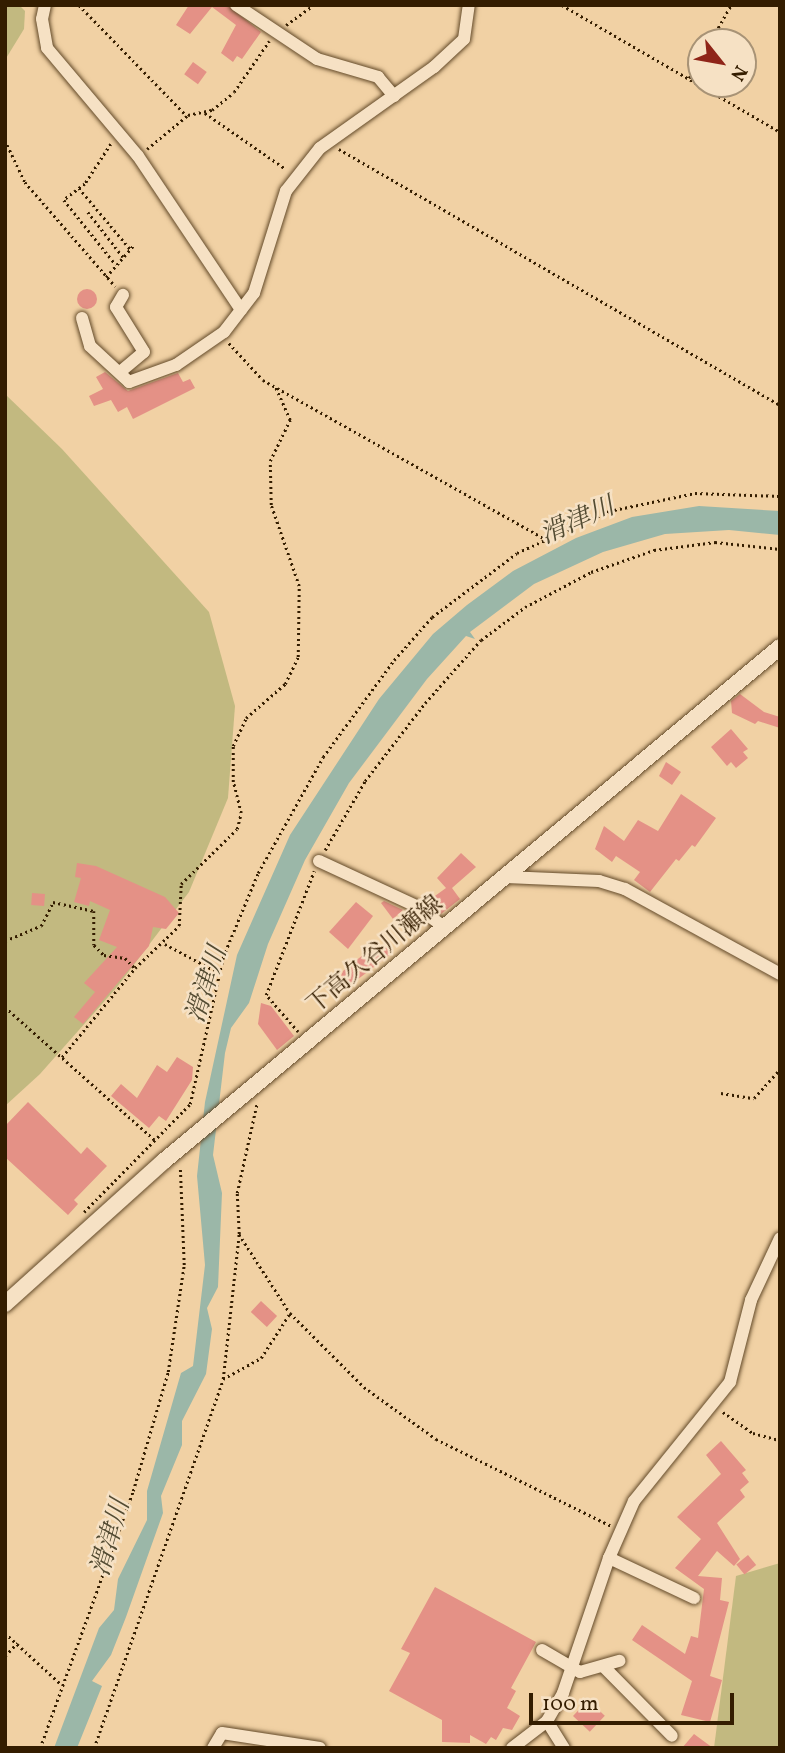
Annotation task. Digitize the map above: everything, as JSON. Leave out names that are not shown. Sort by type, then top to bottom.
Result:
[{"type":"main road","name":"下高久谷川瀬線","points":[[5,1304],[164,1161],[780,647]]},
{"type":"street","points":[[45,5],[42,19],[47,48],[138,156],[241,310]]},
{"type":"street","points":[[236,5],[317,59],[378,77],[394,96]]},
{"type":"street","points":[[82,318],[90,346],[129,382],[176,365],[221,334],[254,293],[286,191],[327,142],[394,96],[464,39],[469,5]]},
{"type":"street","points":[[120,372],[144,352],[116,307],[123,295]]},
{"type":"street","points":[[319,861],[416,906],[445,928]]},
{"type":"street","points":[[506,877],[598,881],[625,889],[780,974]]},
{"type":"street","points":[[512,1748],[547,1721],[573,1667],[620,1531],[649,1478],[730,1382],[751,1300],[780,1238]]},
{"type":"street","points":[[610,1558],[694,1598]]},
{"type":"street","points":[[542,1650],[580,1672],[605,1668],[619,1661]]},
{"type":"street","points":[[605,1668],[672,1736]]},
{"type":"street","points":[[547,1721],[564,1748]]},
{"type":"street","points":[[213,1748],[222,1734],[320,1748]]},
{"type":"path","points":[[79,5],[187,116]]},
{"type":"path","points":[[138,156],[187,116],[205,112],[234,92],[276,33],[301,10],[314,5]]},
{"type":"path","points":[[562,5],[687,78]]},
{"type":"path","points":[[718,28],[731,5]]},
{"type":"path","points":[[721,98],[780,132]]},
{"type":"path","points":[[205,112],[298,176]]},
{"type":"path","points":[[116,265],[64,200],[79,188],[105,150],[122,136]]},
{"type":"path","points":[[5,140],[25,182],[123,295]]},
{"type":"path","points":[[327,142],[780,405]]},
{"type":"path","points":[[79,188],[132,248],[106,277]]},
{"type":"path","points":[[88,212],[123,257]]},
{"type":"path","points":[[221,334],[255,373],[275,386],[545,540]]},
{"type":"path","points":[[62,1057],[135,968],[165,944],[182,919],[181,884],[229,841],[239,824],[232,763],[238,734],[252,710],[285,684],[300,650],[299,586],[271,505],[270,461],[289,420],[275,386]]},
{"type":"path","points":[[82,1232],[80,1218],[90,1202],[190,1104],[219,973],[258,873],[297,798],[394,660],[432,617],[484,574],[545,540],[609,511],[659,498],[722,491],[780,496]]},
{"type":"path","points":[[307,1042],[266,995],[296,909],[319,861],[365,781],[425,703],[481,640],[525,607],[591,572],[654,551],[715,542],[780,549]]},
{"type":"path","points":[[5,941],[41,926],[53,902],[94,911],[94,945],[104,954],[125,958],[135,968]]},
{"type":"path","points":[[165,944],[219,973]]},
{"type":"path","points":[[5,1007],[155,1140]]},
{"type":"path","points":[[720,1093],[754,1098],[780,1069]]},
{"type":"path","points":[[94,1748],[223,1379],[239,1234],[237,1193],[257,1102],[253,1089]]},
{"type":"path","points":[[40,1748],[133,1491],[168,1371],[184,1265],[183,1146]]},
{"type":"path","points":[[239,1234],[290,1313],[364,1387],[436,1439],[620,1531]]},
{"type":"path","points":[[223,1379],[261,1358],[290,1313]]},
{"type":"path","points":[[712,1404],[753,1433],[780,1440]]},
{"type":"path","points":[[5,1633],[62,1686]]},
{"type":"path","points":[[5,1656],[17,1643]]},
{"type":"shaded area","points":[[5,5],[19,5],[25,11],[24,29],[5,60]]},
{"type":"shaded area","points":[[5,394],[62,449],[209,612],[235,706],[228,798],[189,892],[117,987],[40,1074],[5,1106]]},
{"type":"shaded area","points":[[699,506],[780,511],[780,535],[729,530],[665,534],[603,552],[534,584],[470,632],[475,639],[466,636],[427,679],[349,783],[305,860],[268,944],[249,1003],[231,1028],[225,1053],[213,1155],[222,1193],[218,1287],[207,1308],[212,1329],[206,1374],[182,1421],[182,1445],[161,1496],[163,1513],[126,1617],[111,1655],[92,1681],[102,1686],[77,1748],[54,1748],[99,1628],[114,1610],[118,1579],[147,1520],[147,1491],[181,1373],[193,1366],[205,1265],[197,1176],[205,1102],[237,955],[290,835],[379,699],[433,634],[467,605],[513,571],[576,538],[632,517]]},
{"type":"shaded area","points":[[780,1563],[780,1748],[714,1748],[736,1576]]},
{"type":"building","points":[[189,5],[227,5],[261,32],[242,59],[237,56],[233,62],[221,53],[236,25],[212,7],[190,34],[176,25]]},
{"type":"building","points":[[193,62],[207,72],[198,84],[184,74]]},
{"type":"building","points":[[87,289],[94,292],[97,299],[94,306],[87,309],[80,306],[77,299],[80,292]]},
{"type":"building","points":[[105,372],[128,391],[178,373],[183,382],[190,379],[195,388],[133,419],[127,407],[118,412],[111,400],[94,406],[89,396],[103,389],[96,377]]},
{"type":"building","points":[[740,694],[764,712],[780,717],[780,728],[758,721],[755,724],[732,713],[731,701]]},
{"type":"building","points":[[731,729],[748,749],[743,752],[748,758],[736,768],[731,762],[727,766],[711,747]]},
{"type":"building","points":[[666,762],[681,772],[672,785],[659,776]]},
{"type":"building","points":[[681,794],[716,818],[695,847],[692,845],[679,861],[676,859],[650,892],[634,880],[640,872],[616,856],[612,862],[595,849],[604,826],[624,841],[638,820],[658,831]]},
{"type":"building","points":[[461,853],[476,867],[452,888],[460,899],[441,914],[428,901],[446,888],[437,878]]},
{"type":"building","points":[[77,863],[96,866],[165,897],[179,913],[166,929],[153,927],[149,946],[83,1024],[74,1017],[95,992],[84,983],[117,947],[99,940],[110,910],[90,901],[89,906],[74,902],[81,878],[75,877]]},
{"type":"building","points":[[32,893],[45,894],[44,906],[31,905]]},
{"type":"building","points":[[384,901],[403,910],[393,919],[381,903]]},
{"type":"building","points":[[356,902],[373,916],[348,949],[329,932]]},
{"type":"building","points":[[379,942],[378,948],[384,944],[391,954],[349,986],[341,976],[343,971]]},
{"type":"building","points":[[261,1003],[271,1006],[294,1036],[277,1050],[258,1024]]},
{"type":"building","points":[[177,1057],[193,1067],[192,1080],[166,1121],[159,1116],[149,1128],[111,1096],[121,1084],[137,1098],[157,1065],[167,1072]]},
{"type":"building","points":[[28,1102],[81,1154],[87,1147],[107,1166],[74,1200],[78,1204],[68,1215],[5,1157],[5,1126]]},
{"type":"building","points":[[261,1301],[277,1316],[267,1327],[251,1312]]},
{"type":"building","points":[[721,1441],[746,1470],[742,1473],[749,1482],[740,1490],[745,1497],[717,1523],[740,1559],[734,1566],[717,1551],[698,1576],[722,1578],[720,1600],[729,1602],[710,1676],[722,1680],[710,1722],[681,1715],[692,1681],[632,1640],[642,1625],[685,1654],[691,1636],[698,1638],[704,1589],[675,1568],[701,1539],[677,1517],[721,1474],[706,1455]]},
{"type":"building","points":[[748,1555],[756,1565],[745,1575],[736,1564]]},
{"type":"building","points":[[435,1587],[536,1642],[511,1688],[516,1691],[507,1708],[520,1716],[512,1730],[503,1728],[496,1740],[491,1737],[486,1744],[470,1735],[470,1743],[442,1742],[442,1720],[389,1691],[410,1653],[401,1649]]},
{"type":"building","points":[[588,1700],[605,1716],[590,1732],[573,1716]]},
{"type":"building","points":[[694,1734],[713,1748],[682,1748]]},
{"type":"water label","name":"滑津川","points":[[578,522]]},
{"type":"water label","name":"滑津川","points":[[208,985]]},
{"type":"water label","name":"滑津川","points":[[112,1538]]}]
